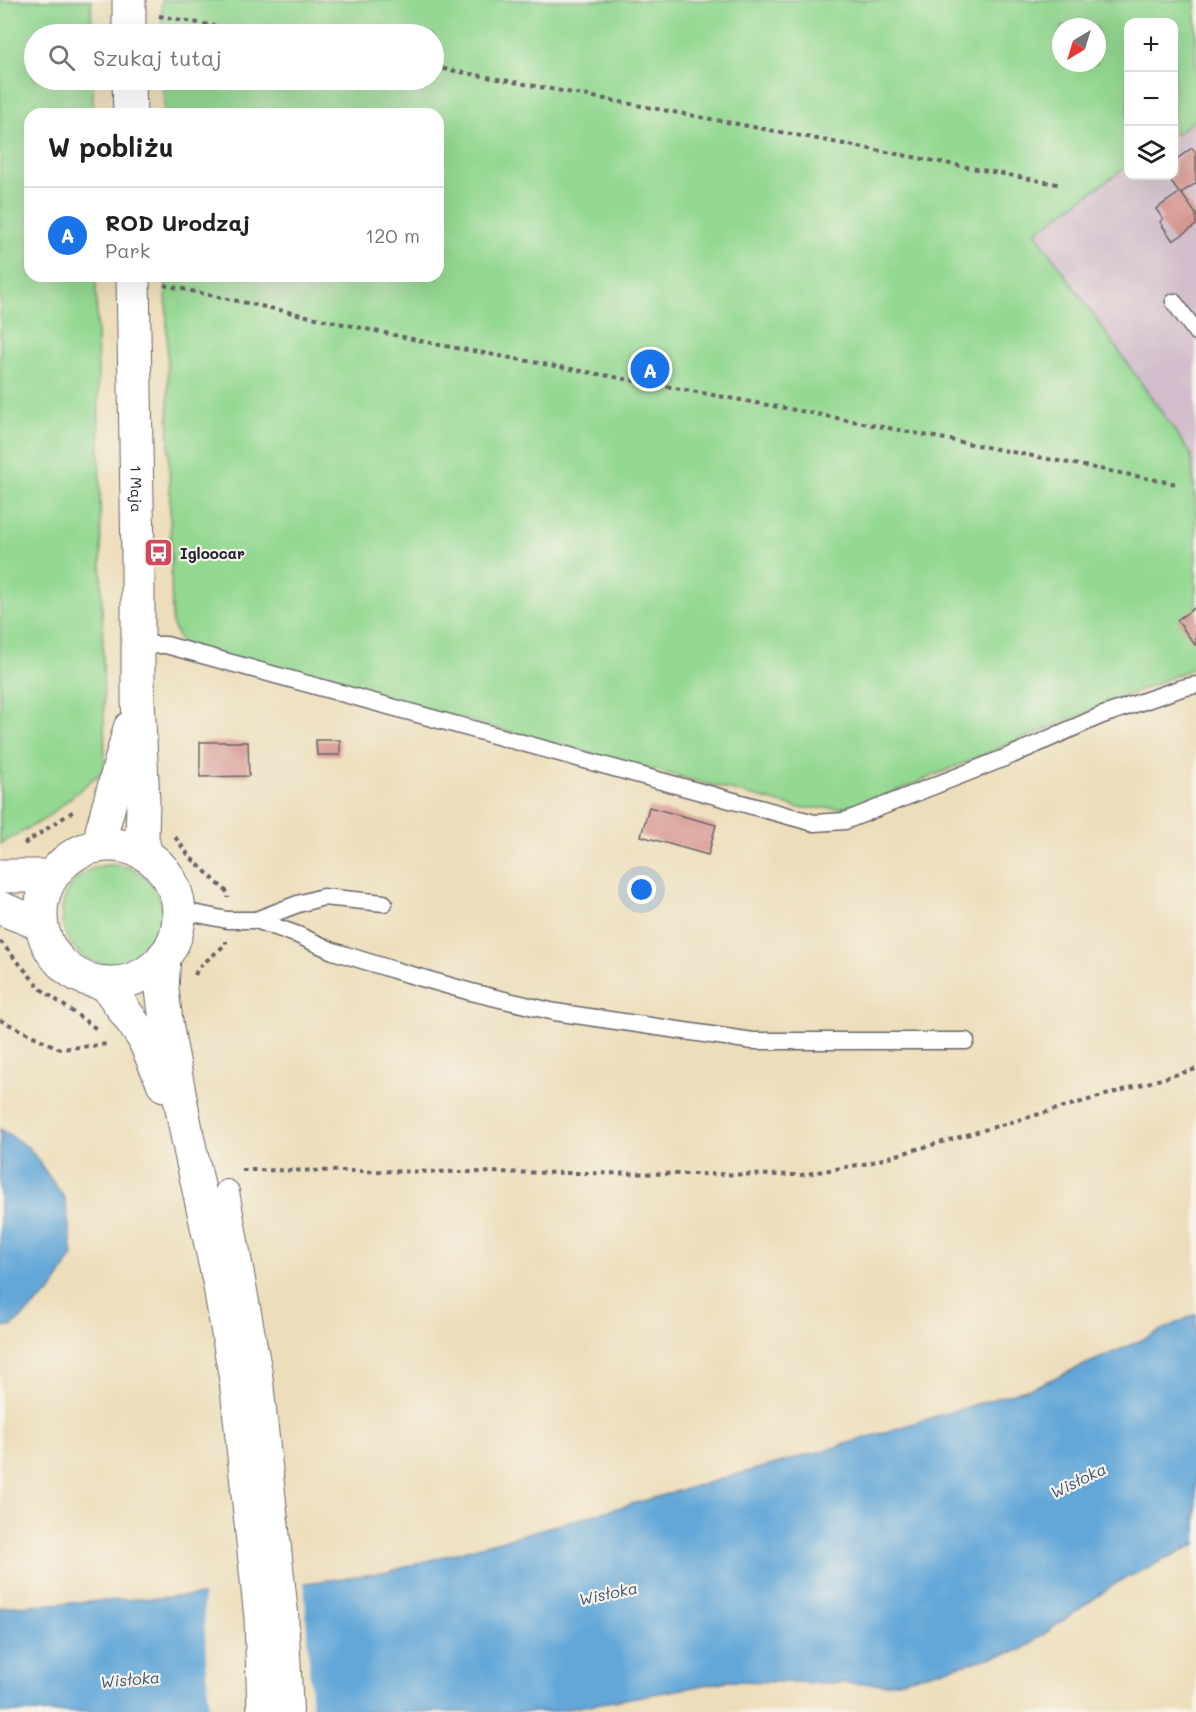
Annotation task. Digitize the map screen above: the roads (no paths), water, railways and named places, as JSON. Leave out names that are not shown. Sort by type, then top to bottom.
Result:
[{"type":"street","points":[[129,90],[130,108]]},
{"type":"street","name":"1 Maja","points":[[133,282],[138,700],[143,801],[142,838],[146,855]]},
{"type":"street","name":"1 Maja","points":[[100,845],[138,700]]},
{"type":"street","points":[[100,845],[124,846],[146,855],[169,879],[176,894],[179,910],[173,942],[164,957],[150,970],[132,980],[105,983],[82,978],[63,965],[49,947],[41,924],[42,899],[52,876],[65,861],[81,851],[100,845]]},
{"type":"street","points":[[0,876],[52,876]]},
{"type":"street","points":[[0,908],[41,924]]},
{"type":"street","points":[[164,957],[162,990],[167,1029],[188,1140]]},
{"type":"street","points":[[105,983],[143,1037],[188,1140],[220,1187],[260,1372],[286,1613],[291,1712]]},
{"type":"street","points":[[220,1187],[219,1281],[236,1380],[261,1618],[264,1712]]},
{"type":"lane","points":[[1174,302],[1196,332]]},
{"type":"lane","points":[[139,645],[166,645],[814,823],[844,821],[1012,755],[1100,716],[1196,685]]},
{"type":"lane","points":[[256,920],[323,897],[384,903]]},
{"type":"lane","points":[[179,910],[227,920],[256,920],[333,951],[394,970],[471,992],[555,1012],[753,1041],[966,1041]]},
{"type":"water","points":[[0,1129],[29,1148],[65,1199],[73,1255],[51,1291],[11,1327],[0,1326]]},
{"type":"water","name":"Wisłoka","points":[[1196,1314],[1196,1544],[1118,1582],[1021,1650],[886,1684],[728,1681],[550,1712],[0,1712],[0,1607],[223,1594],[388,1572],[829,1449],[1036,1386]]},
{"type":"place","name":"ROD Urodzaj","points":[[650,369]]},
{"type":"place","name":"Igloocar","points":[[159,553]]}]
